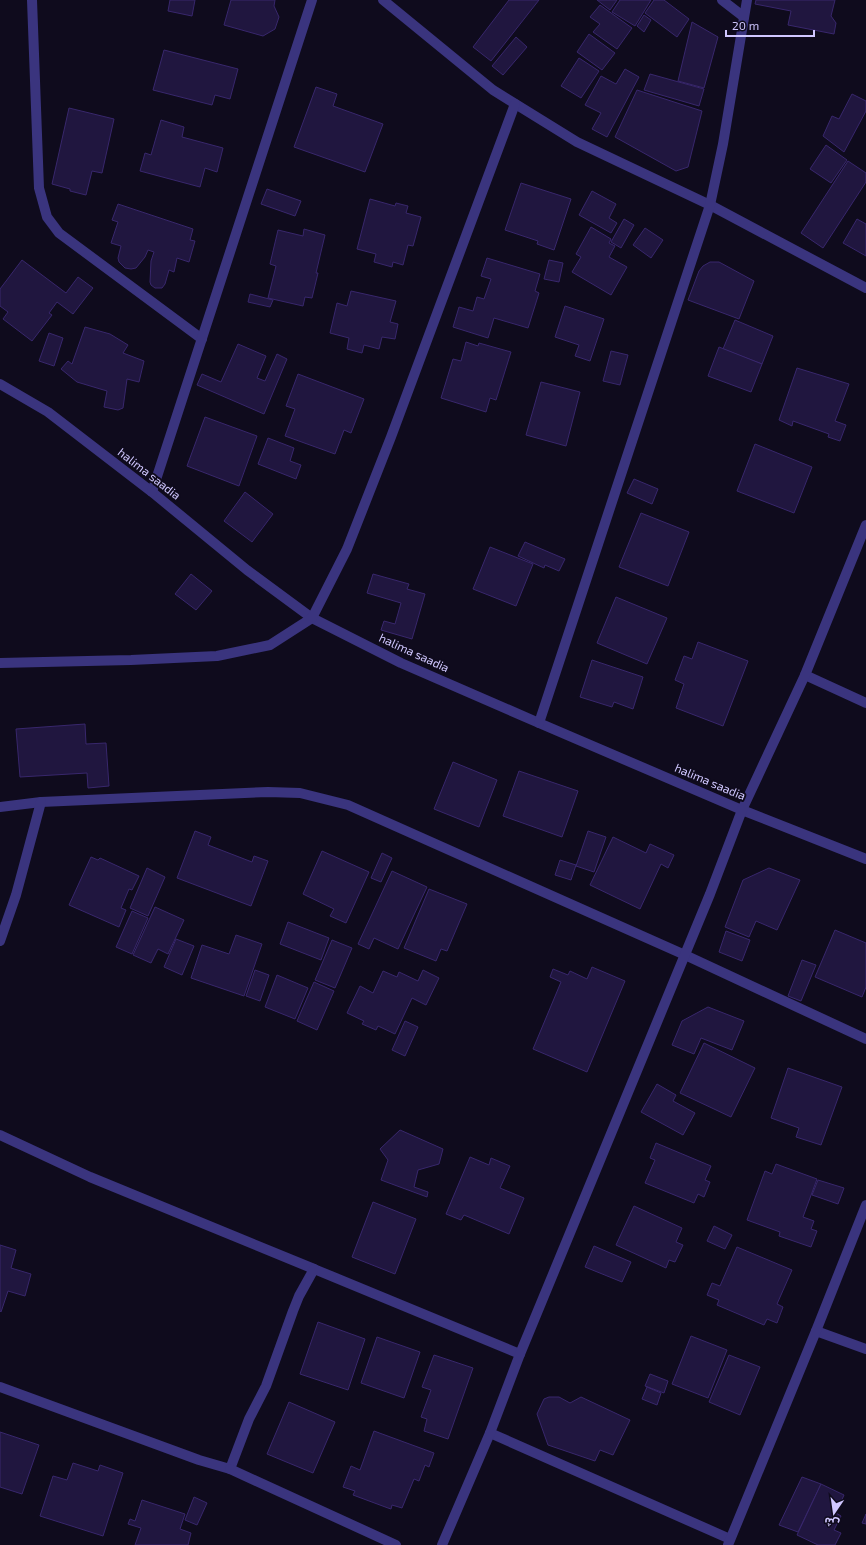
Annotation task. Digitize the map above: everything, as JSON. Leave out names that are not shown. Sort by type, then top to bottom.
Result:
[{"type":"street","points":[[32,0],[39,188],[46,217],[59,233],[202,339]]},
{"type":"street","points":[[152,492],[312,0]]},
{"type":"street","points":[[383,0],[493,90],[577,142],[710,205],[866,288]]},
{"type":"street","points":[[722,0],[744,17]]},
{"type":"street","points":[[539,723],[710,205],[723,144],[747,0]]},
{"type":"street","points":[[0,663],[131,660],[218,656],[270,645],[312,618],[347,549],[515,104]]},
{"type":"street","name":"halima saadia","points":[[0,384],[48,412],[152,492],[247,570],[312,618],[401,663],[742,810],[866,860]]},
{"type":"street","points":[[442,1545],[490,1433],[520,1354],[685,955],[742,810],[805,675],[866,525]]},
{"type":"street","points":[[805,675],[866,703]]},
{"type":"street","points":[[0,807],[41,802],[268,792],[300,793],[348,805],[685,955],[866,1039]]},
{"type":"street","points":[[0,941],[16,896],[41,802]]},
{"type":"street","points":[[0,1135],[90,1177],[520,1354]]},
{"type":"street","points":[[490,1433],[729,1542],[866,1205]]},
{"type":"street","points":[[230,1469],[250,1419],[266,1386],[299,1296],[314,1269]]},
{"type":"street","points":[[816,1331],[866,1349]]},
{"type":"street","points":[[0,1388],[199,1460],[230,1469],[396,1545]]},
{"type":"building","points":[[170,0],[195,0],[192,16],[168,11]]},
{"type":"building","points":[[231,0],[275,0],[274,6],[279,17],[275,29],[263,36],[224,25]]},
{"type":"building","points":[[509,0],[539,0],[491,61],[473,47]]},
{"type":"building","points":[[597,0],[617,0],[610,10]]},
{"type":"building","points":[[620,0],[651,0],[635,26],[612,12]]},
{"type":"building","points":[[654,0],[664,0],[689,19],[677,37],[645,13]]},
{"type":"building","points":[[756,0],[835,0],[831,16],[836,23],[834,34],[788,25],[791,11],[755,4]]},
{"type":"building","points":[[600,5],[632,28],[617,49],[593,32],[600,24],[590,17]]},
{"type":"building","points":[[644,15],[651,20],[644,32],[637,26]]},
{"type":"building","points":[[692,22],[718,37],[704,88],[678,81]]},
{"type":"building","points":[[589,34],[615,53],[602,70],[577,52]]},
{"type":"building","points":[[516,37],[527,47],[503,75],[492,66]]},
{"type":"building","points":[[164,50],[238,69],[230,99],[215,95],[212,105],[153,90]]},
{"type":"building","points":[[579,58],[599,71],[581,98],[561,86]]},
{"type":"building","points":[[625,69],[639,77],[607,137],[592,129],[601,113],[585,105],[601,76],[616,84]]},
{"type":"building","points":[[650,74],[704,89],[699,106],[644,90]]},
{"type":"building","points":[[316,87],[337,94],[333,106],[383,124],[365,172],[294,147]]},
{"type":"building","points":[[637,90],[702,111],[688,167],[676,171],[615,137]]},
{"type":"building","points":[[852,94],[866,101],[866,111],[844,152],[823,136],[832,116],[839,119]]},
{"type":"building","points":[[69,108],[114,119],[102,173],[92,171],[86,195],[52,184]]},
{"type":"building","points":[[161,120],[184,127],[182,137],[223,148],[217,172],[205,168],[200,187],[140,171],[145,153],[151,155]]},
{"type":"building","points":[[826,145],[847,160],[831,183],[810,169]]},
{"type":"building","points":[[848,161],[866,173],[866,182],[823,248],[801,233]]},
{"type":"building","points":[[521,183],[571,199],[554,250],[537,244],[538,241],[505,230]]},
{"type":"building","points":[[267,189],[301,201],[295,216],[261,204]]},
{"type":"building","points":[[592,191],[616,204],[609,218],[617,223],[611,233],[579,215]]},
{"type":"building","points":[[370,199],[395,206],[396,203],[408,206],[406,213],[421,217],[413,246],[408,245],[403,265],[393,262],[392,267],[374,262],[376,254],[357,249]]},
{"type":"building","points":[[118,204],[193,229],[190,240],[195,241],[189,262],[177,258],[174,272],[169,270],[165,284],[162,288],[155,288],[150,282],[151,261],[154,252],[148,250],[145,257],[136,268],[125,268],[119,262],[118,258],[121,246],[111,243],[118,222],[112,220]]},
{"type":"building","points":[[624,219],[634,225],[621,248],[611,242]]},
{"type":"building","points":[[857,219],[866,224],[866,256],[843,243]]},
{"type":"building","points":[[591,227],[611,239],[609,243],[615,246],[609,257],[627,267],[611,295],[572,272],[581,257],[576,254]]},
{"type":"building","points":[[645,228],[663,240],[651,258],[633,245]]},
{"type":"building","points":[[304,229],[325,235],[312,298],[305,297],[303,306],[268,298],[276,266],[270,264],[278,230],[303,236]]},
{"type":"building","points":[[487,258],[540,274],[535,291],[539,293],[528,328],[494,318],[488,338],[453,327],[459,307],[473,311],[477,297],[484,299],[491,279],[481,276]]},
{"type":"building","points":[[22,260],[66,293],[78,277],[93,288],[73,314],[57,302],[49,313],[52,315],[32,341],[3,319],[8,312],[0,306],[0,289]]},
{"type":"building","points":[[549,260],[563,263],[559,282],[544,279]]},
{"type":"building","points":[[710,262],[719,262],[754,281],[739,319],[688,300],[699,271],[703,266]]},
{"type":"building","points":[[351,291],[396,301],[390,322],[398,324],[395,339],[382,337],[379,349],[364,345],[362,353],[347,349],[349,338],[330,333],[337,303],[347,306]]},
{"type":"building","points":[[250,294],[273,300],[270,307],[248,302]]},
{"type":"building","points":[[565,306],[604,319],[590,361],[575,356],[579,345],[555,337]]},
{"type":"building","points":[[735,320],[773,336],[762,364],[723,349]]},
{"type":"building","points":[[85,327],[110,334],[128,345],[123,353],[144,361],[139,382],[127,379],[123,408],[118,410],[104,407],[107,391],[77,382],[61,369],[68,361],[72,364]]},
{"type":"building","points":[[49,333],[63,338],[54,366],[39,361]]},
{"type":"building","points":[[466,342],[478,346],[479,343],[511,352],[496,400],[490,398],[486,412],[441,398],[453,359],[461,361]]},
{"type":"building","points":[[238,344],[266,356],[257,378],[265,381],[277,354],[287,359],[264,414],[197,385],[202,374],[221,382]]},
{"type":"building","points":[[719,347],[762,364],[751,392],[708,376]]},
{"type":"building","points":[[611,351],[628,355],[620,385],[603,381]]},
{"type":"building","points":[[797,368],[849,384],[835,421],[846,425],[840,441],[828,437],[829,434],[793,421],[792,426],[779,420]]},
{"type":"building","points":[[298,374],[364,399],[351,433],[344,430],[335,454],[285,436],[295,409],[286,406]]},
{"type":"building","points":[[541,382],[580,392],[566,446],[526,435]]},
{"type":"building","points":[[205,417],[257,436],[239,486],[187,466]]},
{"type":"building","points":[[268,438],[294,448],[290,461],[301,465],[296,479],[258,464]]},
{"type":"building","points":[[755,444],[812,467],[794,513],[737,491]]},
{"type":"building","points":[[634,479],[658,489],[652,504],[627,493]]},
{"type":"building","points":[[245,492],[273,514],[252,542],[224,521]]},
{"type":"building","points":[[641,513],[689,532],[668,586],[619,567]]},
{"type":"building","points":[[525,542],[565,559],[559,571],[545,565],[544,568],[518,556]]},
{"type":"building","points":[[490,547],[533,564],[516,606],[473,589]]},
{"type":"building","points":[[191,574],[212,591],[196,610],[175,594]]},
{"type":"building","points":[[373,574],[409,584],[407,589],[425,594],[412,639],[381,630],[384,621],[395,624],[401,603],[367,593]]},
{"type":"building","points":[[616,597],[667,618],[647,664],[597,643]]},
{"type":"building","points":[[698,642],[748,661],[723,726],[676,708],[684,684],[675,680],[684,656],[692,659]]},
{"type":"building","points":[[592,660],[643,677],[633,709],[614,702],[612,707],[580,697]]},
{"type":"building","points":[[85,724],[86,744],[106,743],[109,786],[88,788],[87,773],[20,777],[16,729]]},
{"type":"building","points":[[453,762],[497,780],[479,827],[434,809]]},
{"type":"building","points":[[519,771],[578,791],[562,837],[503,816]]},
{"type":"building","points":[[195,831],[211,837],[208,845],[252,862],[254,856],[268,861],[251,906],[177,878]]},
{"type":"building","points":[[588,831],[606,837],[594,872],[576,866]]},
{"type":"building","points":[[613,837],[646,853],[650,844],[674,855],[668,868],[661,864],[640,909],[590,885]]},
{"type":"building","points":[[322,851],[369,872],[346,923],[330,916],[334,909],[303,894]]},
{"type":"building","points":[[382,853],[392,858],[381,882],[371,878]]},
{"type":"building","points":[[91,857],[98,860],[100,858],[139,876],[132,890],[129,889],[121,908],[126,910],[119,927],[69,905]]},
{"type":"building","points":[[560,860],[576,865],[571,880],[555,875]]},
{"type":"building","points":[[147,868],[165,877],[148,916],[130,908]]},
{"type":"building","points":[[769,868],[800,880],[777,930],[756,921],[749,937],[725,927],[743,880]]},
{"type":"building","points":[[392,871],[427,887],[398,949],[374,938],[369,949],[358,944]]},
{"type":"building","points":[[429,889],[467,904],[447,951],[441,949],[436,961],[404,948]]},
{"type":"building","points":[[155,907],[184,920],[168,954],[158,949],[151,963],[133,955]]},
{"type":"building","points":[[132,911],[148,918],[132,954],[116,947]]},
{"type":"building","points":[[288,922],[329,938],[321,960],[280,944]]},
{"type":"building","points":[[835,930],[866,943],[866,987],[862,997],[815,977]]},
{"type":"building","points":[[726,931],[750,940],[742,961],[719,952]]},
{"type":"building","points":[[236,935],[262,944],[244,996],[191,978],[202,945],[229,954]]},
{"type":"building","points":[[176,939],[194,946],[182,975],[164,967]]},
{"type":"building","points":[[332,940],[352,948],[335,988],[315,980]]},
{"type":"building","points":[[802,960],[816,965],[801,1001],[788,996]]},
{"type":"building","points":[[592,967],[625,981],[587,1072],[533,1049],[561,982],[550,977],[553,969],[568,975],[570,971],[587,979]]},
{"type":"building","points":[[255,970],[269,975],[260,1001],[246,996]]},
{"type":"building","points":[[423,970],[439,978],[426,1005],[412,998],[395,1034],[378,1026],[376,1030],[362,1024],[364,1021],[347,1013],[360,986],[373,993],[383,971],[397,977],[399,972],[418,981]]},
{"type":"building","points":[[277,975],[308,988],[295,1019],[265,1007]]},
{"type":"building","points":[[314,982],[334,991],[317,1030],[297,1021]]},
{"type":"building","points":[[708,1007],[744,1021],[732,1050],[701,1038],[694,1054],[672,1045],[682,1021]]},
{"type":"building","points":[[405,1021],[418,1027],[405,1056],[392,1050]]},
{"type":"building","points":[[704,1043],[755,1068],[731,1117],[680,1093]]},
{"type":"building","points":[[788,1068],[842,1087],[821,1145],[796,1137],[799,1128],[771,1118]]},
{"type":"building","points":[[657,1084],[676,1095],[673,1101],[695,1113],[683,1135],[641,1112]]},
{"type":"building","points":[[400,1130],[443,1149],[439,1164],[418,1170],[414,1187],[428,1192],[427,1197],[381,1180],[388,1160],[380,1149]]},
{"type":"building","points":[[656,1143],[711,1166],[705,1180],[710,1182],[704,1197],[698,1194],[694,1203],[645,1183],[655,1160],[650,1158]]},
{"type":"building","points":[[470,1157],[489,1165],[491,1158],[510,1166],[500,1188],[524,1198],[509,1234],[464,1215],[461,1220],[446,1214]]},
{"type":"building","points":[[776,1164],[817,1179],[803,1217],[814,1221],[811,1229],[817,1231],[811,1247],[779,1236],[780,1232],[747,1220],[765,1171],[772,1174]]},
{"type":"building","points":[[818,1180],[844,1188],[838,1204],[812,1195]]},
{"type":"building","points":[[373,1202],[416,1219],[395,1274],[352,1257]]},
{"type":"building","points":[[634,1206],[682,1228],[676,1242],[683,1245],[675,1262],[669,1260],[666,1268],[616,1245]]},
{"type":"building","points":[[714,1226],[732,1235],[725,1249],[707,1241]]},
{"type":"building","points":[[0,1245],[16,1250],[11,1268],[31,1274],[25,1296],[8,1291],[1,1312],[0,1311]]},
{"type":"building","points":[[594,1246],[631,1262],[622,1282],[585,1267]]},
{"type":"building","points":[[737,1247],[792,1270],[777,1304],[783,1307],[777,1323],[767,1319],[764,1325],[717,1305],[719,1300],[707,1295],[712,1283],[720,1286]]},
{"type":"building","points":[[318,1322],[365,1339],[348,1390],[300,1374]]},
{"type":"building","points":[[691,1336],[727,1350],[708,1398],[672,1384]]},
{"type":"building","points":[[377,1337],[420,1352],[404,1398],[361,1383]]},
{"type":"building","points":[[434,1355],[473,1368],[448,1439],[424,1431],[427,1419],[421,1417],[431,1390],[422,1387]]},
{"type":"building","points":[[729,1355],[760,1367],[740,1415],[709,1402]]},
{"type":"building","points":[[650,1374],[668,1381],[664,1393],[645,1386]]},
{"type":"building","points":[[647,1387],[661,1393],[657,1405],[642,1399]]},
{"type":"building","points":[[549,1397],[559,1397],[570,1403],[581,1397],[630,1420],[613,1455],[600,1450],[595,1461],[548,1445],[537,1414],[544,1399]]},
{"type":"building","points":[[289,1402],[335,1422],[313,1473],[267,1454]]},
{"type":"building","points":[[374,1431],[434,1453],[429,1467],[425,1465],[419,1481],[414,1479],[402,1508],[392,1505],[391,1509],[388,1508],[353,1495],[355,1491],[343,1487],[351,1466],[360,1470]]},
{"type":"building","points":[[0,1432],[39,1445],[22,1494],[0,1487]]},
{"type":"building","points":[[73,1463],[98,1471],[100,1465],[123,1473],[103,1536],[40,1516],[53,1476],[67,1480]]},
{"type":"building","points":[[802,1477],[821,1484],[798,1532],[779,1525]]},
{"type":"building","points":[[821,1484],[844,1495],[836,1513],[841,1516],[834,1530],[841,1533],[835,1545],[818,1545],[797,1535]]},
{"type":"building","points":[[194,1497],[207,1503],[197,1525],[185,1520]]},
{"type":"building","points":[[142,1500],[185,1514],[180,1529],[191,1533],[188,1545],[135,1545],[141,1528],[128,1524],[130,1519],[135,1521]]},
{"type":"building","points":[[866,1514],[866,1524],[862,1523]]}]
